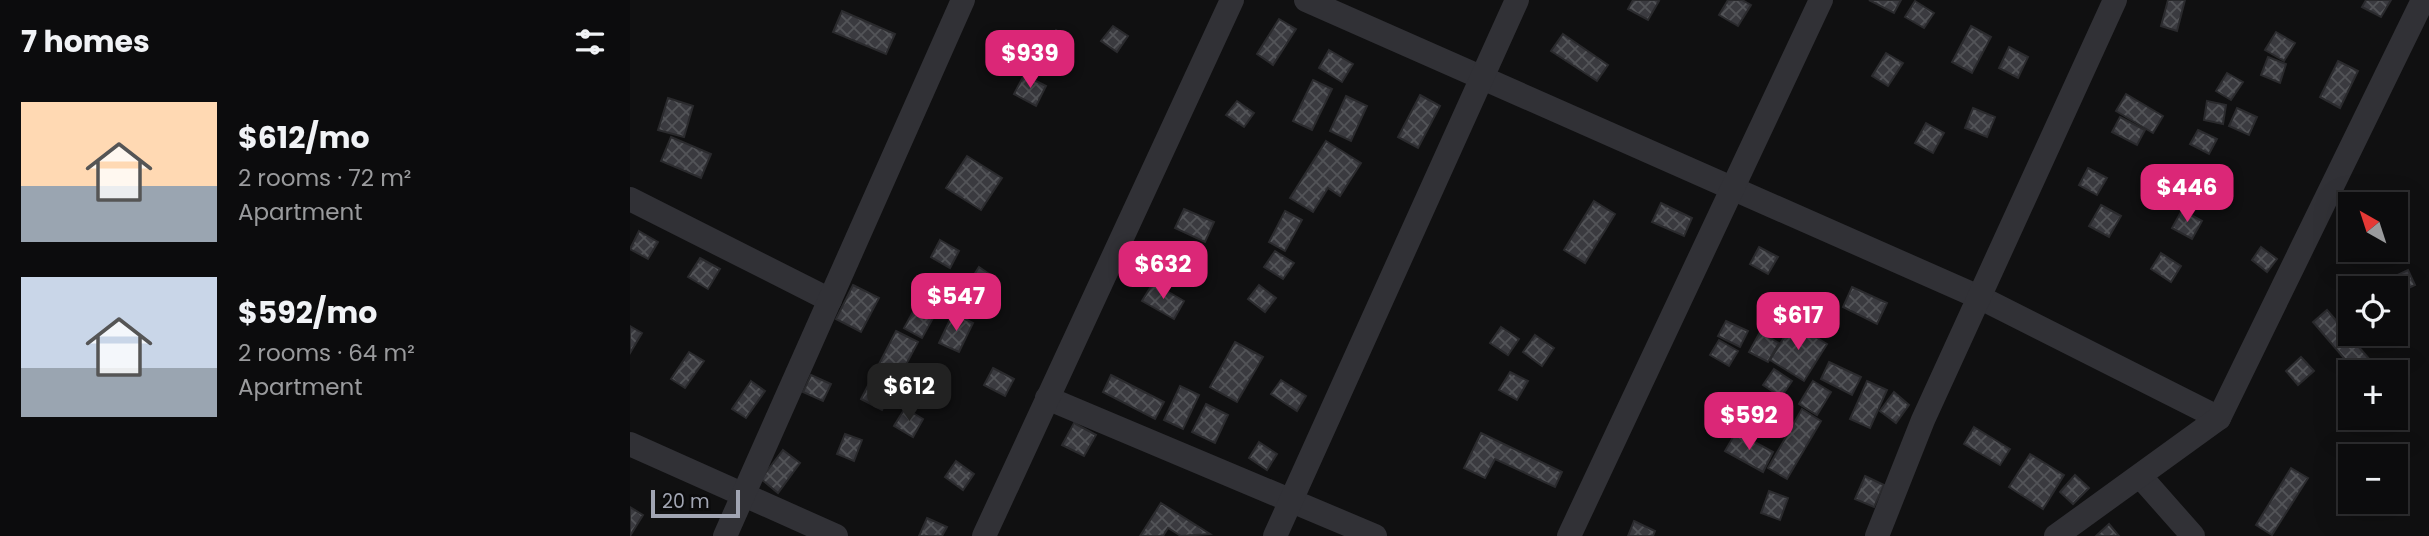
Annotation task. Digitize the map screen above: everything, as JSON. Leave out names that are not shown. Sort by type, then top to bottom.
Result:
[{"type":"street","points":[[725,536],[963,0]]},
{"type":"street","points":[[984,536],[1232,0]]},
{"type":"street","points":[[1306,0],[1981,299],[2219,418]]},
{"type":"street","points":[[1275,536],[1517,0]]},
{"type":"street","points":[[1569,536],[1821,0]]},
{"type":"street","points":[[1877,536],[1923,420],[1981,299],[2115,0]]},
{"type":"street","points":[[2056,536],[2219,418],[2423,0]]},
{"type":"street","points":[[630,199],[830,300]]},
{"type":"street","points":[[1047,398],[1375,536]]},
{"type":"street","points":[[630,444],[836,536]]},
{"type":"street","points":[[2140,475],[2193,536]]},
{"type":"building","points":[[1633,0],[1659,1],[1648,20],[1628,9]]},
{"type":"building","points":[[1728,0],[1742,0],[1751,5],[1738,26],[1719,15]]},
{"type":"building","points":[[1869,0],[1901,0],[1894,13]]},
{"type":"building","points":[[2168,0],[2185,0],[2177,31],[2161,26]]},
{"type":"building","points":[[2366,0],[2391,0],[2381,17],[2362,7]]},
{"type":"building","points":[[1915,1],[1934,13],[1924,28],[1905,17]]},
{"type":"building","points":[[842,11],[895,34],[886,54],[833,32]]},
{"type":"building","points":[[1279,19],[1296,29],[1273,65],[1257,54]]},
{"type":"building","points":[[1113,26],[1128,36],[1117,52],[1101,41]]},
{"type":"building","points":[[1971,26],[1991,37],[1972,73],[1952,62]]},
{"type":"building","points":[[1056,30],[1072,40],[1061,57],[1045,47]]},
{"type":"building","points":[[2276,32],[2295,43],[2284,61],[2265,50]]},
{"type":"building","points":[[1563,34],[1608,65],[1597,81],[1551,51]]},
{"type":"building","points":[[1012,45],[1030,53],[1022,72],[1004,64]]},
{"type":"building","points":[[2009,47],[2028,57],[2018,78],[1999,68]]},
{"type":"building","points":[[1329,50],[1353,64],[1342,82],[1319,68]]},
{"type":"building","points":[[1886,53],[1903,63],[1888,86],[1872,76]]},
{"type":"building","points":[[2268,57],[2286,64],[2280,83],[2261,75]]},
{"type":"building","points":[[2338,61],[2358,71],[2340,108],[2320,97]]},
{"type":"building","points":[[2227,73],[2243,82],[2231,100],[2216,91]]},
{"type":"building","points":[[1024,75],[1046,86],[1036,106],[1014,94]]},
{"type":"building","points":[[1313,80],[1332,89],[1312,130],[1293,121]]},
{"type":"building","points":[[2126,94],[2163,116],[2153,133],[2116,111]]},
{"type":"building","points":[[1420,95],[1440,106],[1418,148],[1398,137]]},
{"type":"building","points":[[1346,96],[1367,106],[1351,141],[1330,131]]},
{"type":"building","points":[[668,98],[693,106],[684,137],[658,130]]},
{"type":"building","points":[[1237,101],[1254,113],[1244,127],[1226,115]]},
{"type":"building","points":[[2207,101],[2226,105],[2223,124],[2204,120]]},
{"type":"building","points":[[1973,108],[1995,117],[1987,137],[1965,128]]},
{"type":"building","points":[[2237,108],[2257,117],[2249,135],[2229,126]]},
{"type":"building","points":[[2120,117],[2145,130],[2137,145],[2112,132]]},
{"type":"building","points":[[1926,123],[1944,133],[1933,153],[1915,143]]},
{"type":"building","points":[[2198,130],[2217,139],[2209,154],[2190,144]]},
{"type":"building","points":[[671,137],[711,154],[701,178],[661,161]]},
{"type":"building","points":[[1326,141],[1361,163],[1340,196],[1328,188],[1313,212],[1290,198]]},
{"type":"building","points":[[967,156],[1002,178],[981,210],[946,188]]},
{"type":"building","points":[[2088,168],[2107,178],[2097,195],[2079,185]]},
{"type":"building","points":[[1594,201],[1615,214],[1585,263],[1564,250]]},
{"type":"building","points":[[1661,203],[1692,218],[1684,236],[1652,222]]},
{"type":"building","points":[[2101,205],[2121,216],[2109,237],[2089,226]]},
{"type":"building","points":[[1184,209],[1214,222],[1205,242],[1175,228]]},
{"type":"building","points":[[2182,210],[2202,221],[2192,239],[2172,228]]},
{"type":"building","points":[[1285,211],[1302,220],[1285,251],[1269,242]]},
{"type":"building","points":[[639,231],[658,242],[648,259],[630,249]]},
{"type":"building","points":[[940,240],[959,251],[950,268],[931,257]]},
{"type":"building","points":[[1759,247],[1778,257],[1768,274],[1750,264]]},
{"type":"building","points":[[2261,247],[2277,259],[2267,272],[2252,260]]},
{"type":"building","points":[[1275,251],[1294,263],[1283,279],[1264,267]]},
{"type":"building","points":[[2161,253],[2181,266],[2171,282],[2151,269]]},
{"type":"building","points":[[700,258],[720,269],[708,289],[688,277]]},
{"type":"building","points":[[979,267],[995,278],[983,296],[967,286]]},
{"type":"building","points":[[2408,270],[2415,285],[2408,288],[2408,276],[2395,276]]},
{"type":"building","points":[[1153,283],[1184,301],[1174,319],[1142,301]]},
{"type":"building","points":[[853,285],[879,298],[861,332],[836,319]]},
{"type":"building","points":[[1259,285],[1276,298],[1265,312],[1248,299]]},
{"type":"building","points":[[1852,287],[1887,303],[1877,324],[1843,307]]},
{"type":"building","points":[[924,292],[942,302],[922,338],[904,328]]},
{"type":"building","points":[[2327,310],[2338,323],[2338,346],[2358,346],[2370,360],[2346,360],[2313,322]]},
{"type":"building","points":[[953,313],[973,323],[959,352],[939,343]]},
{"type":"building","points":[[1726,321],[1748,331],[1740,347],[1718,336]]},
{"type":"building","points":[[1793,323],[1827,344],[1804,381],[1770,360]]},
{"type":"building","points":[[630,326],[642,333],[630,353]]},
{"type":"building","points":[[1501,327],[1519,339],[1508,355],[1490,343]]},
{"type":"building","points":[[896,331],[918,342],[882,410],[861,399]]},
{"type":"building","points":[[1760,332],[1779,343],[1768,362],[1749,352]]},
{"type":"building","points":[[1535,335],[1554,348],[1542,366],[1523,352]]},
{"type":"building","points":[[1719,340],[1738,351],[1729,366],[1710,355]]},
{"type":"building","points":[[1235,342],[1263,357],[1237,402],[1210,387]]},
{"type":"building","points":[[689,352],[704,361],[685,388],[671,379]]},
{"type":"building","points":[[2301,357],[2314,371],[2298,385],[2286,371]]},
{"type":"building","points":[[1829,362],[1861,377],[1852,395],[1821,379]]},
{"type":"building","points":[[993,368],[1014,379],[1005,396],[984,385]]},
{"type":"building","points":[[1774,369],[1792,381],[1781,397],[1763,385]]},
{"type":"building","points":[[1510,372],[1528,381],[1517,400],[1499,390]]},
{"type":"building","points":[[811,375],[831,384],[823,401],[803,392]]},
{"type":"building","points":[[1111,375],[1164,402],[1155,419],[1103,392]]},
{"type":"building","points":[[1281,380],[1306,396],[1297,411],[1271,394]]},
{"type":"building","points":[[751,381],[765,391],[746,418],[732,409]]},
{"type":"building","points":[[1813,381],[1831,392],[1817,415],[1799,404]]},
{"type":"building","points":[[1867,381],[1887,390],[1870,428],[1850,419]]},
{"type":"building","points":[[1180,386],[1199,395],[1183,429],[1164,420]]},
{"type":"building","points":[[1894,392],[1909,405],[1896,423],[1880,411]]},
{"type":"building","points":[[1206,404],[1228,415],[1215,443],[1192,432]]},
{"type":"building","points":[[905,408],[923,419],[913,437],[894,426]]},
{"type":"building","points":[[1802,409],[1821,421],[1787,479],[1768,468]]},
{"type":"building","points":[[1074,423],[1096,435],[1084,456],[1062,445]]},
{"type":"building","points":[[1974,427],[2010,449],[2000,465],[1964,444]]},
{"type":"building","points":[[1736,432],[1773,452],[1763,472],[1725,451]]},
{"type":"building","points":[[1481,433],[1562,472],[1555,487],[1495,459],[1485,478],[1464,468]]},
{"type":"building","points":[[845,434],[862,440],[854,461],[837,454]]},
{"type":"building","points":[[1259,442],[1277,454],[1267,470],[1249,458]]},
{"type":"building","points":[[783,450],[800,463],[778,493],[761,479]]},
{"type":"building","points":[[2030,454],[2064,475],[2043,509],[2009,487]]},
{"type":"building","points":[[956,461],[974,474],[963,490],[945,477]]},
{"type":"building","points":[[2291,468],[2308,478],[2272,535],[2256,525]]},
{"type":"building","points":[[2075,475],[2089,488],[2073,504],[2060,492]]},
{"type":"building","points":[[1865,476],[1884,485],[1874,507],[1855,499]]},
{"type":"building","points":[[1769,491],[1788,498],[1780,520],[1761,513]]},
{"type":"building","points":[[1161,503],[1210,534],[1181,536],[1168,528],[1163,536],[1140,536]]},
{"type":"building","points":[[630,507],[643,515],[630,536]]},
{"type":"building","points":[[927,518],[947,527],[942,536],[919,536]]},
{"type":"building","points":[[1634,521],[1655,531],[1653,536],[1628,536]]},
{"type":"building","points":[[2109,524],[2119,536],[2096,536]]}]
